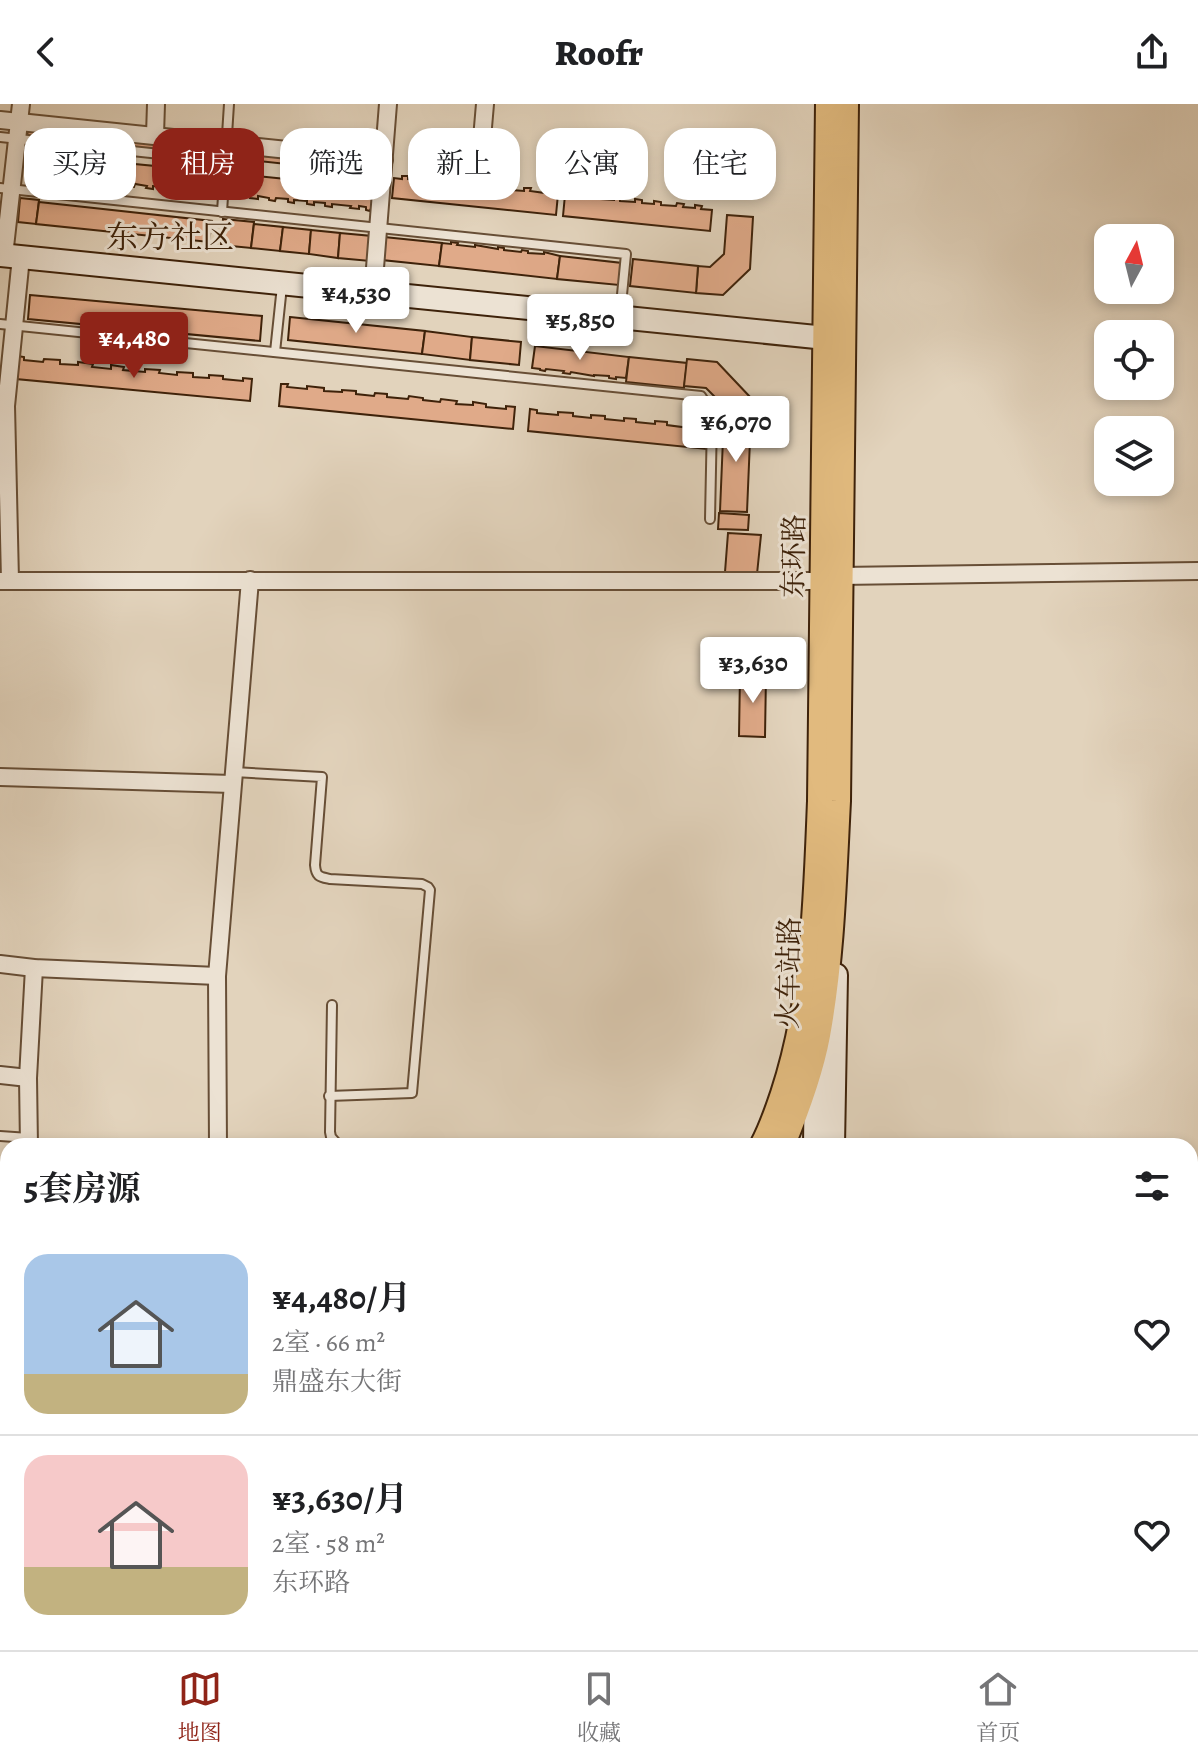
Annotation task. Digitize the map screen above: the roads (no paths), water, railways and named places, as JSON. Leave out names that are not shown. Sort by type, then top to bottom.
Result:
[{"type":"main road","name":"东环路","points":[[828,104],[826,338],[832,578]]},
{"type":"main road","name":"东环路","points":[[785,1138],[817,1040],[829,959],[833,902],[829,801],[832,578],[846,104]]},
{"type":"main road","points":[[8,256],[826,338]]},
{"type":"main road","name":"东环路","points":[[765,1138],[786,1086],[800,1032],[829,801]]},
{"type":"main road","name":"火车站路","points":[[829,801],[833,1138]]},
{"type":"main road","name":"火车站路","points":[[815,1138],[817,1040]]},
{"type":"street","points":[[21,104],[6,189],[5,580],[832,578],[1198,571]]},
{"type":"street","points":[[155,128],[156,104]]},
{"type":"street","points":[[386,128],[388,104]]},
{"type":"street","points":[[483,128],[485,104]]},
{"type":"street","points":[[0,120],[152,135]]},
{"type":"street","points":[[373,293],[381,200]]},
{"type":"street","points":[[218,1138],[217,976],[250,580]]},
{"type":"street","points":[[0,777],[232,778]]},
{"type":"street","points":[[0,964],[217,976]]},
{"type":"street","points":[[29,1138],[28,1078],[34,968]]},
{"type":"street","points":[[0,1075],[28,1078]]},
{"type":"lane","points":[[228,128],[229,104]]},
{"type":"lane","points":[[0,137],[152,153]]},
{"type":"lane","points":[[6,189],[626,254],[619,317]]},
{"type":"lane","points":[[222,212],[223,200]]},
{"type":"lane","points":[[275,352],[282,284]]},
{"type":"lane","points":[[7,325],[701,396],[712,419],[710,519]]},
{"type":"lane","points":[[232,778],[322,777],[315,865],[317,875],[330,879],[422,884],[430,890],[412,1093],[329,1096]]},
{"type":"lane","points":[[332,1005],[329,1096],[332,1138]]},
{"type":"district","name":"东方社区","points":[[170,237]]}]
